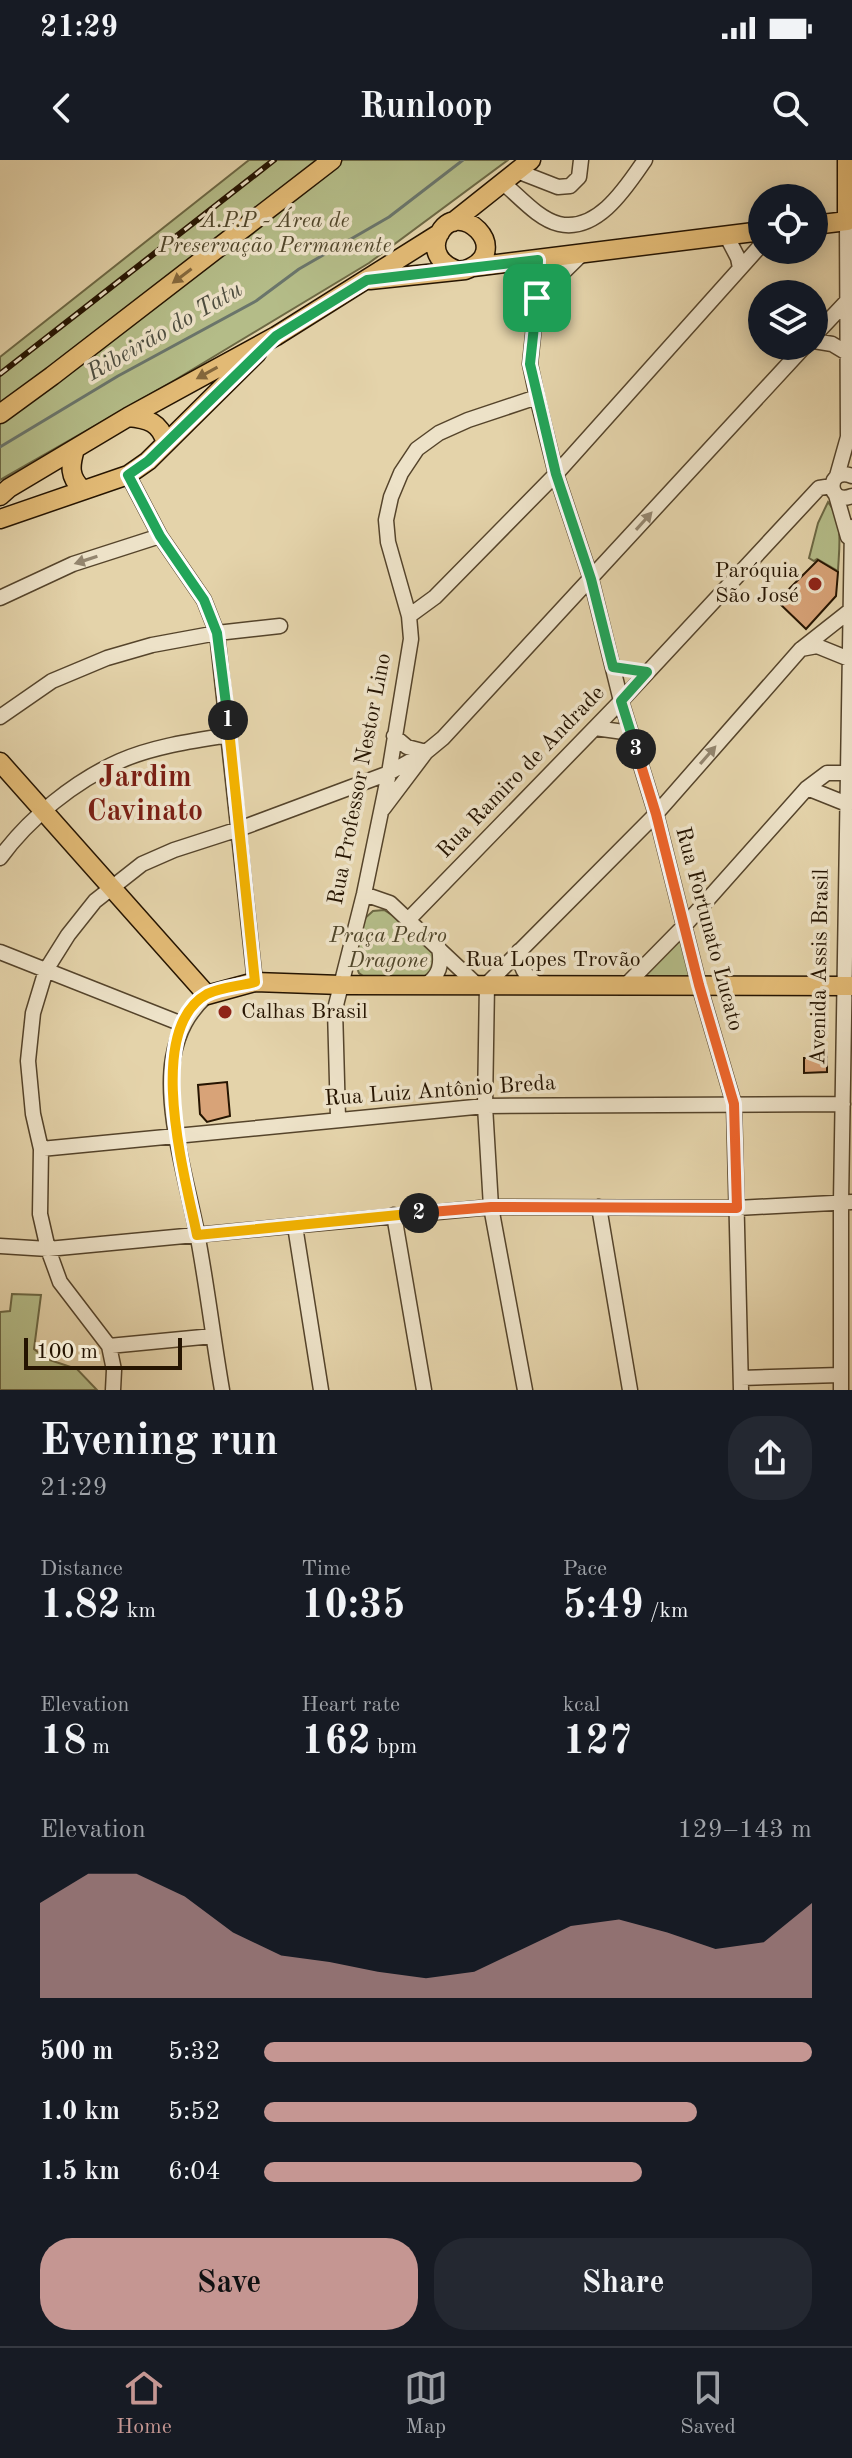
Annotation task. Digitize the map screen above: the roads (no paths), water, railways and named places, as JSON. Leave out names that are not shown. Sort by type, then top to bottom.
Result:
[{"type":"main road","points":[[0,414],[332,160]]},
{"type":"main road","points":[[828,223],[847,221],[847,160]]},
{"type":"main road","points":[[0,496],[128,417],[276,336],[367,280],[446,228],[511,177]]},
{"type":"main road","points":[[464,269],[483,255],[480,233],[511,177]]},
{"type":"main road","points":[[464,269],[442,262],[436,242],[446,228],[461,221],[530,261]]},
{"type":"main road","points":[[367,280],[748,233]]},
{"type":"main road","points":[[0,519],[128,475],[148,461],[276,336]]},
{"type":"main road","points":[[128,417],[151,420],[163,431],[166,443]]},
{"type":"main road","points":[[75,449],[71,475],[82,489]]},
{"type":"main road","points":[[0,762],[207,995]]},
{"type":"main road","name":"Rua Lopes Trovão","points":[[207,995],[255,982],[341,985],[848,986]]},
{"type":"street","points":[[511,177],[558,187],[570,186],[579,177],[581,160]]},
{"type":"street","points":[[511,177],[544,217],[559,224],[571,224],[585,222],[611,205],[645,160]]},
{"type":"street","points":[[847,221],[850,447],[839,483],[842,498],[852,496]]},
{"type":"street","points":[[726,235],[740,268]]},
{"type":"street","points":[[537,298],[582,254]]},
{"type":"street","points":[[409,616],[435,597],[556,474],[748,259]]},
{"type":"street","points":[[530,261],[537,298],[530,364],[537,397]]},
{"type":"street","points":[[828,323],[847,301]]},
{"type":"street","points":[[828,343],[847,353]]},
{"type":"street","points":[[113,1390],[114,1370],[109,1346],[60,1282],[40,1214],[41,1149],[33,1114],[28,1061],[33,1013],[46,970],[68,935],[95,901],[142,864],[389,773],[426,752],[443,738],[792,360]]},
{"type":"street","name":"Rua Fortunato Lucato","points":[[537,397],[556,474],[591,579],[621,701],[656,814],[699,985],[734,1104],[741,1384]]},
{"type":"street","name":"Rua Professor Nestor Lino","points":[[338,1118],[335,1009],[381,813],[411,639],[409,616],[388,542],[386,520],[391,497],[401,473],[417,449],[439,433],[537,397]]},
{"type":"street","points":[[128,475],[160,536],[204,600],[217,633],[255,982]]},
{"type":"street","name":"Avenida Assis Brasil","points":[[839,483],[850,546]]},
{"type":"street","name":"Rua Ramiro de Andrade","points":[[409,919],[621,701],[819,488],[839,483]]},
{"type":"street","name":"Avenida Assis Brasil","points":[[841,1382],[847,1202],[843,1104],[848,986],[847,804],[850,773],[852,527]]},
{"type":"street","points":[[0,598],[73,564],[160,536]]},
{"type":"street","points":[[482,984],[656,814],[800,650],[851,609]]},
{"type":"street","points":[[0,717],[52,681],[107,658],[152,645],[280,626]]},
{"type":"street","points":[[800,650],[817,646],[849,659]]},
{"type":"street","points":[[613,667],[647,672]]},
{"type":"street","points":[[595,728],[631,733]]},
{"type":"street","points":[[0,858],[44,811],[81,784],[121,761],[170,745],[230,735]]},
{"type":"street","points":[[394,736],[407,747],[426,752]]},
{"type":"street","points":[[381,813],[426,752]]},
{"type":"street","points":[[627,984],[685,925],[807,788],[827,773],[850,773]]},
{"type":"street","points":[[807,788],[847,804]]},
{"type":"street","points":[[364,894],[390,903],[482,984],[491,1207],[525,1390]]},
{"type":"street","points":[[425,985],[434,979],[439,970],[439,948]]},
{"type":"street","points":[[519,951],[520,965],[526,976],[537,984]]},
{"type":"street","points":[[0,952],[182,1024]]},
{"type":"street","points":[[207,995],[182,1024],[173,1059],[172,1091],[177,1136],[197,1235],[222,1390]]},
{"type":"street","name":"Rua Luiz Antônio Breda","points":[[41,1149],[485,1106],[843,1104]]},
{"type":"street","points":[[0,1246],[48,1249],[491,1207],[737,1208],[847,1202]]},
{"type":"street","points":[[599,1207],[630,1390]]},
{"type":"street","points":[[394,1215],[424,1390]]},
{"type":"street","points":[[295,1226],[321,1390]]},
{"type":"street","points":[[109,1346],[213,1336]]},
{"type":"street","points":[[741,1384],[841,1382]]},
{"type":"waterway","name":"Ribeirão do Tatu","points":[[0,447],[118,376],[256,301],[299,269],[389,217],[463,160]]},
{"type":"railway","points":[[0,374],[274,160]]},
{"type":"place","name":"Paróquia São José","points":[[815,584]]},
{"type":"place","name":"Calhas Brasil","points":[[225,1012]]},
{"type":"district","name":"Jardim Cavinato","points":[[145,795]]},
{"type":"park label","name":"A.P.P - Área de Preservação Permanente","points":[[275,234]]},
{"type":"park label","name":"Praça Pedro Dragone","points":[[388,948]]}]
